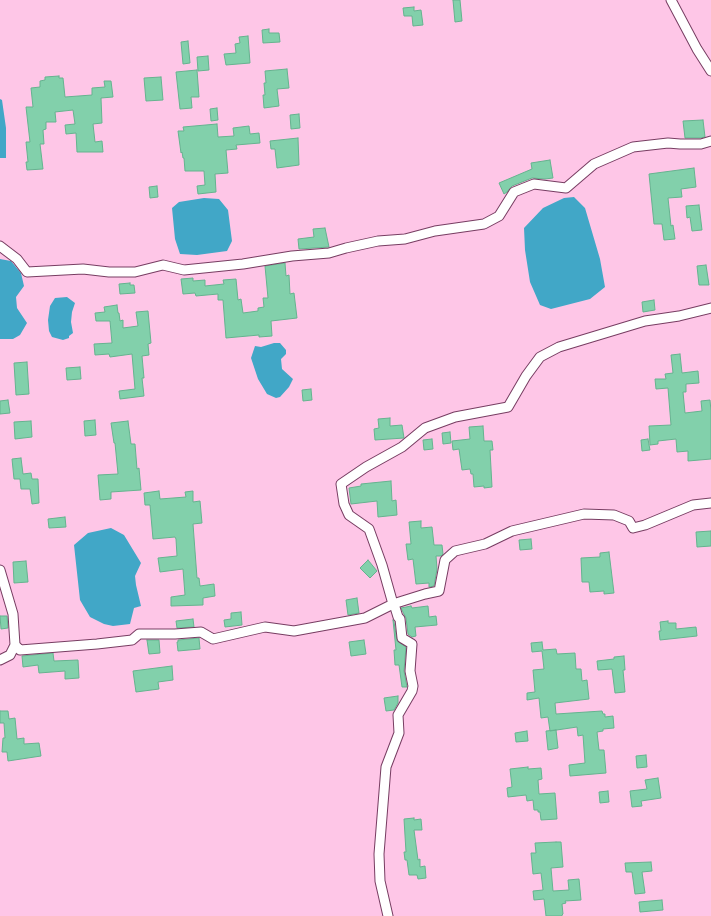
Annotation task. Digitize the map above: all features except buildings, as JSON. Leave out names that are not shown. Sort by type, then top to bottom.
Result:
[{"type":"street","points":[[671,0],[697,49],[711,71]]},
{"type":"street","points":[[0,246],[17,259],[27,272],[83,269],[109,272],[134,272],[163,266],[184,270],[243,264],[292,256],[329,253],[378,241],[405,239],[435,231],[484,224],[499,216],[514,192],[534,184],[566,188],[594,164],[633,147],[668,143],[701,144],[711,141]]},
{"type":"street","points":[[388,916],[380,881],[379,854],[386,767],[399,733],[398,715],[412,691],[413,686],[410,671],[412,644],[402,638],[400,619],[393,604],[369,529],[349,515],[344,504],[341,484],[366,467],[402,447],[425,428],[456,417],[508,407],[526,376],[540,357],[560,347],[645,322],[711,308]]},
{"type":"street","points":[[15,645],[20,650],[132,640],[139,634],[201,632],[213,639],[265,627],[294,631],[364,618],[393,604],[425,594],[439,592],[445,560],[455,551],[485,544],[512,531],[584,514],[614,515],[629,520],[632,528],[645,525],[693,505],[711,503]]},
{"type":"street","points":[[0,570],[13,614],[15,645],[10,655],[0,660]]},
{"type":"water","points":[[0,99],[2,100],[6,128],[6,158],[0,158]]},
{"type":"water","points":[[574,197],[585,208],[600,259],[605,287],[590,299],[551,309],[540,305],[530,282],[525,250],[524,228],[543,208],[564,198]]},
{"type":"water","points":[[204,198],[219,199],[228,210],[232,241],[227,251],[197,255],[180,254],[175,239],[172,208],[179,202]]},
{"type":"water","points":[[0,259],[11,261],[21,273],[24,286],[16,297],[17,308],[27,323],[20,335],[13,339],[0,339]]},
{"type":"water","points":[[67,297],[75,303],[71,322],[73,333],[69,336],[69,338],[63,340],[52,337],[49,331],[48,320],[50,306],[55,298]]},
{"type":"water","points":[[274,343],[280,343],[286,350],[286,354],[281,359],[282,369],[293,379],[289,387],[280,397],[276,398],[267,394],[258,379],[251,358],[255,346],[261,347]]},
{"type":"water","points":[[111,528],[124,535],[141,563],[135,576],[141,606],[134,608],[130,624],[113,626],[104,624],[90,617],[80,600],[74,545],[88,533]]}]
